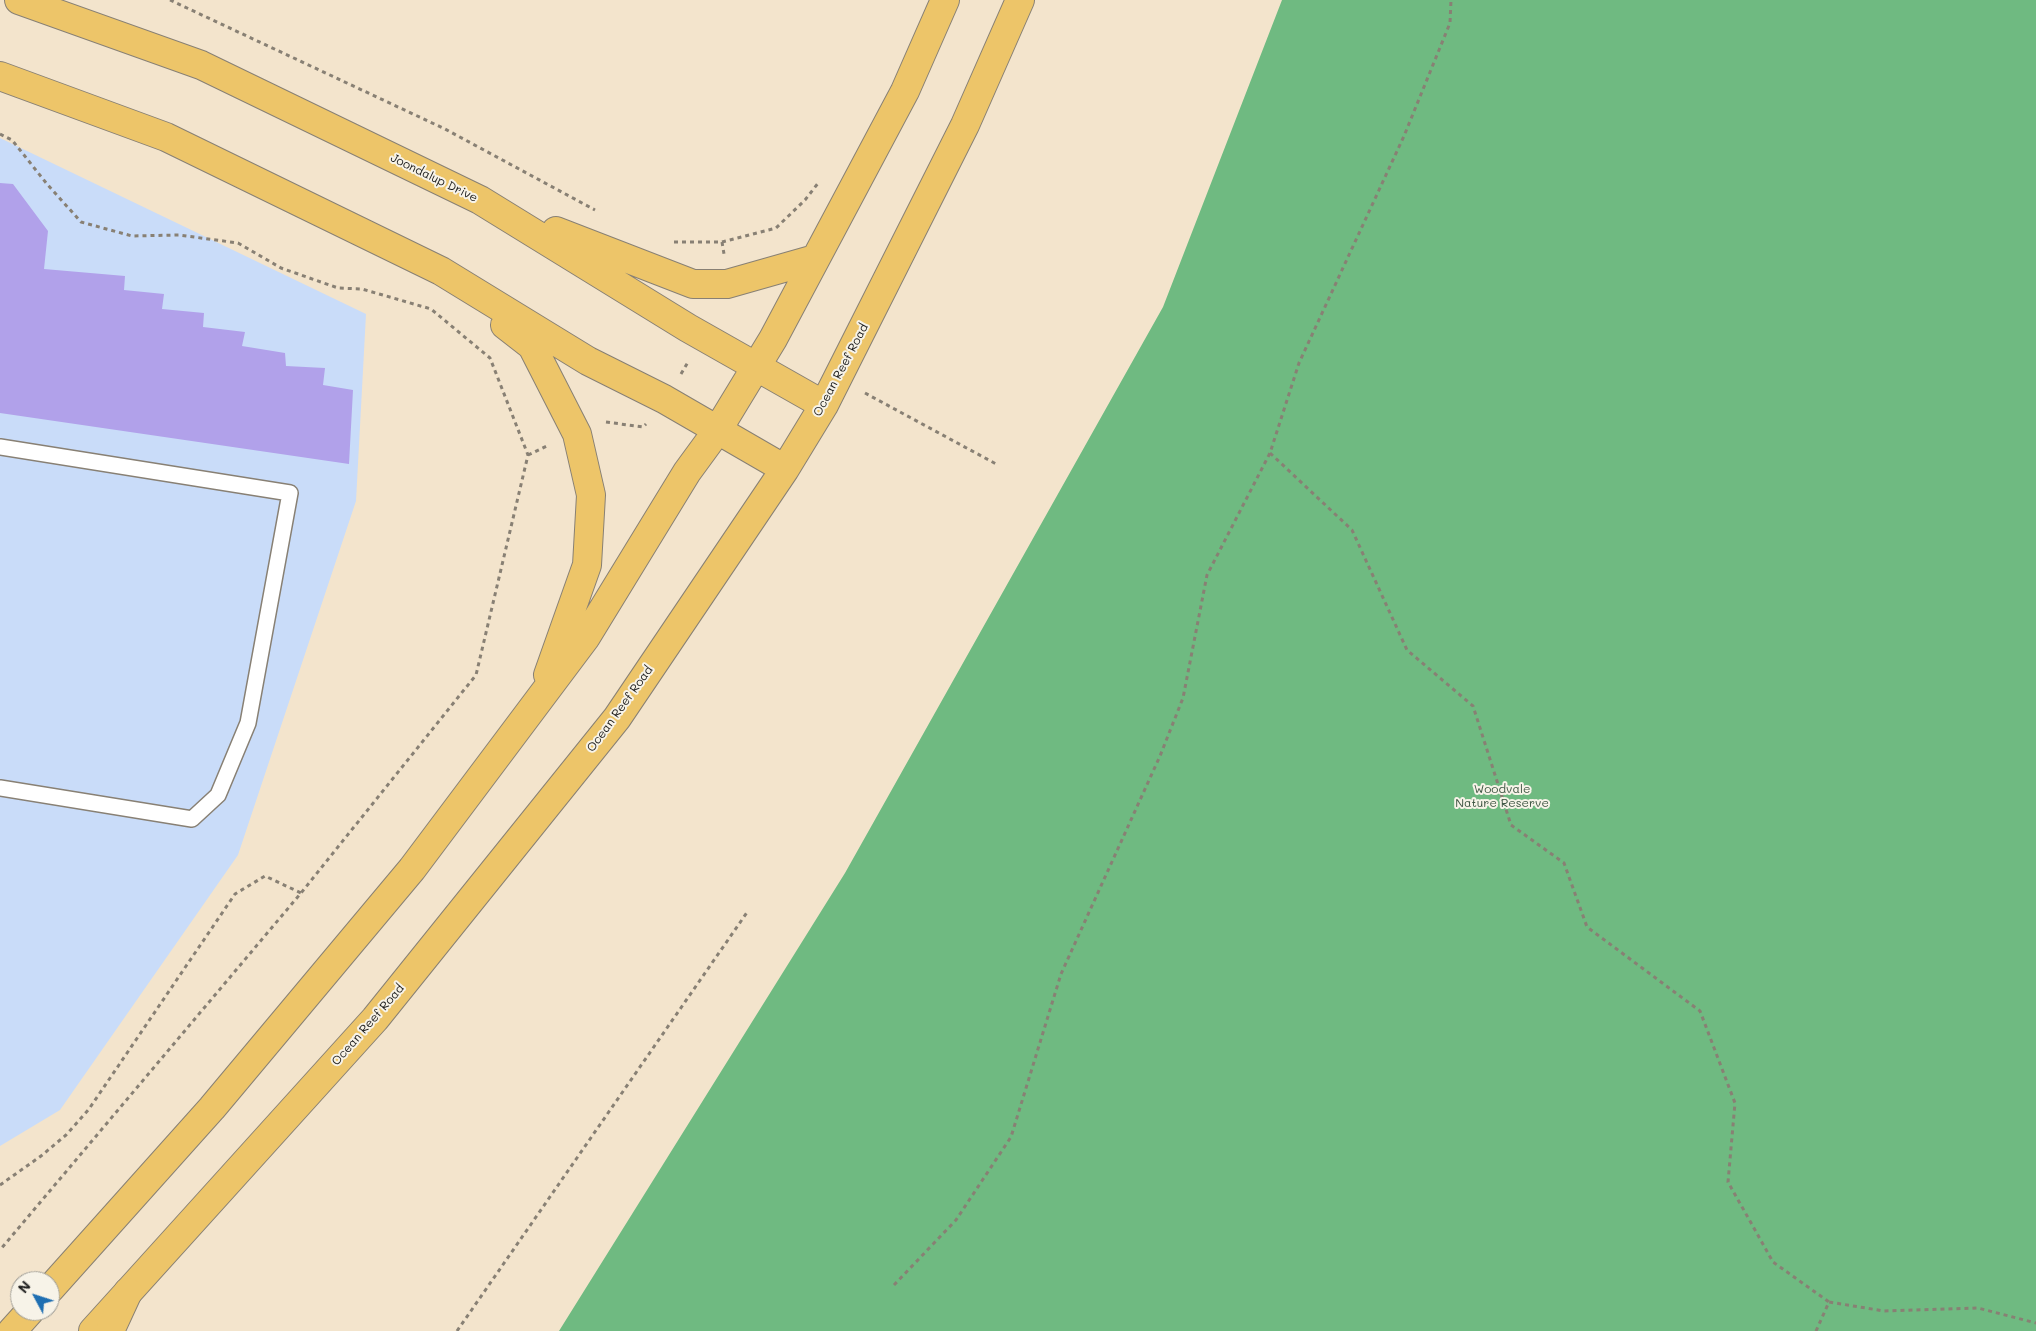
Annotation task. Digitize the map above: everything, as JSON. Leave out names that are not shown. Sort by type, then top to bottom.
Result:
[{"type":"main road","name":"Joondalup Drive","points":[[20,0],[201,66],[480,200],[688,328],[824,405]]},
{"type":"main road","points":[[60,1278],[212,1108],[412,869],[586,637],[687,472],[717,431],[773,339],[905,91],[945,0]]},
{"type":"main road","name":"Ocean Reef Road","points":[[93,1331],[375,1019],[617,718],[785,469],[824,405],[965,124],[1020,0]]},
{"type":"main road","points":[[0,76],[166,137],[441,271],[588,361],[664,399],[785,469]]},
{"type":"main road","points":[[480,200],[692,284],[727,284],[815,259]]},
{"type":"main road","points":[[441,271],[532,346],[577,434],[580,447],[590,495],[587,565],[538,701]]},
{"type":"main road","points":[[110,1331],[128,1292]]},
{"type":"main road","points":[[12,1331],[21,1321]]},
{"type":"lane","points":[[0,447],[290,493],[248,723],[218,795],[192,819],[0,788]]},
{"type":"path","points":[[170,0],[445,129],[601,213]]},
{"type":"path","points":[[894,1285],[956,1220],[1011,1137],[1061,974],[1160,756],[1183,698],[1207,575],[1270,453],[1299,362],[1404,136],[1450,23],[1452,0]]},
{"type":"path","points":[[0,134],[12,140],[47,184],[81,222],[132,236],[179,235],[238,243],[281,268],[331,286],[362,289],[431,309],[490,358],[528,455],[476,675],[301,893],[0,1250]]},
{"type":"path","points":[[667,240],[722,242],[776,228],[805,200],[824,176]]},
{"type":"path","points":[[868,395],[998,465]]},
{"type":"path","points":[[1270,453],[1352,530],[1407,650],[1473,706],[1511,826],[1564,863],[1588,927],[1700,1011],[1735,1103],[1728,1182],[1773,1262],[1829,1302],[1884,1311],[1978,1308],[2036,1323]]},
{"type":"path","points":[[0,1185],[27,1167],[60,1140],[89,1109],[235,894],[265,876],[301,893]]},
{"type":"path","points":[[458,1331],[748,911]]},
{"type":"path","points":[[1816,1331],[1829,1302]]},
{"type":"shaded area","points":[[0,138],[366,314],[356,501],[238,855],[60,1110],[0,1146]]},
{"type":"green space","name":"Woodvale Nature Reserve","points":[[1282,0],[2036,0],[2036,1331],[559,1331],[845,873],[1163,307]]},
{"type":"building","points":[[0,183],[13,184],[48,231],[44,269],[125,276],[124,290],[164,294],[162,309],[204,313],[203,327],[245,332],[242,346],[285,353],[286,366],[325,368],[323,385],[353,390],[349,464],[0,413]]}]
